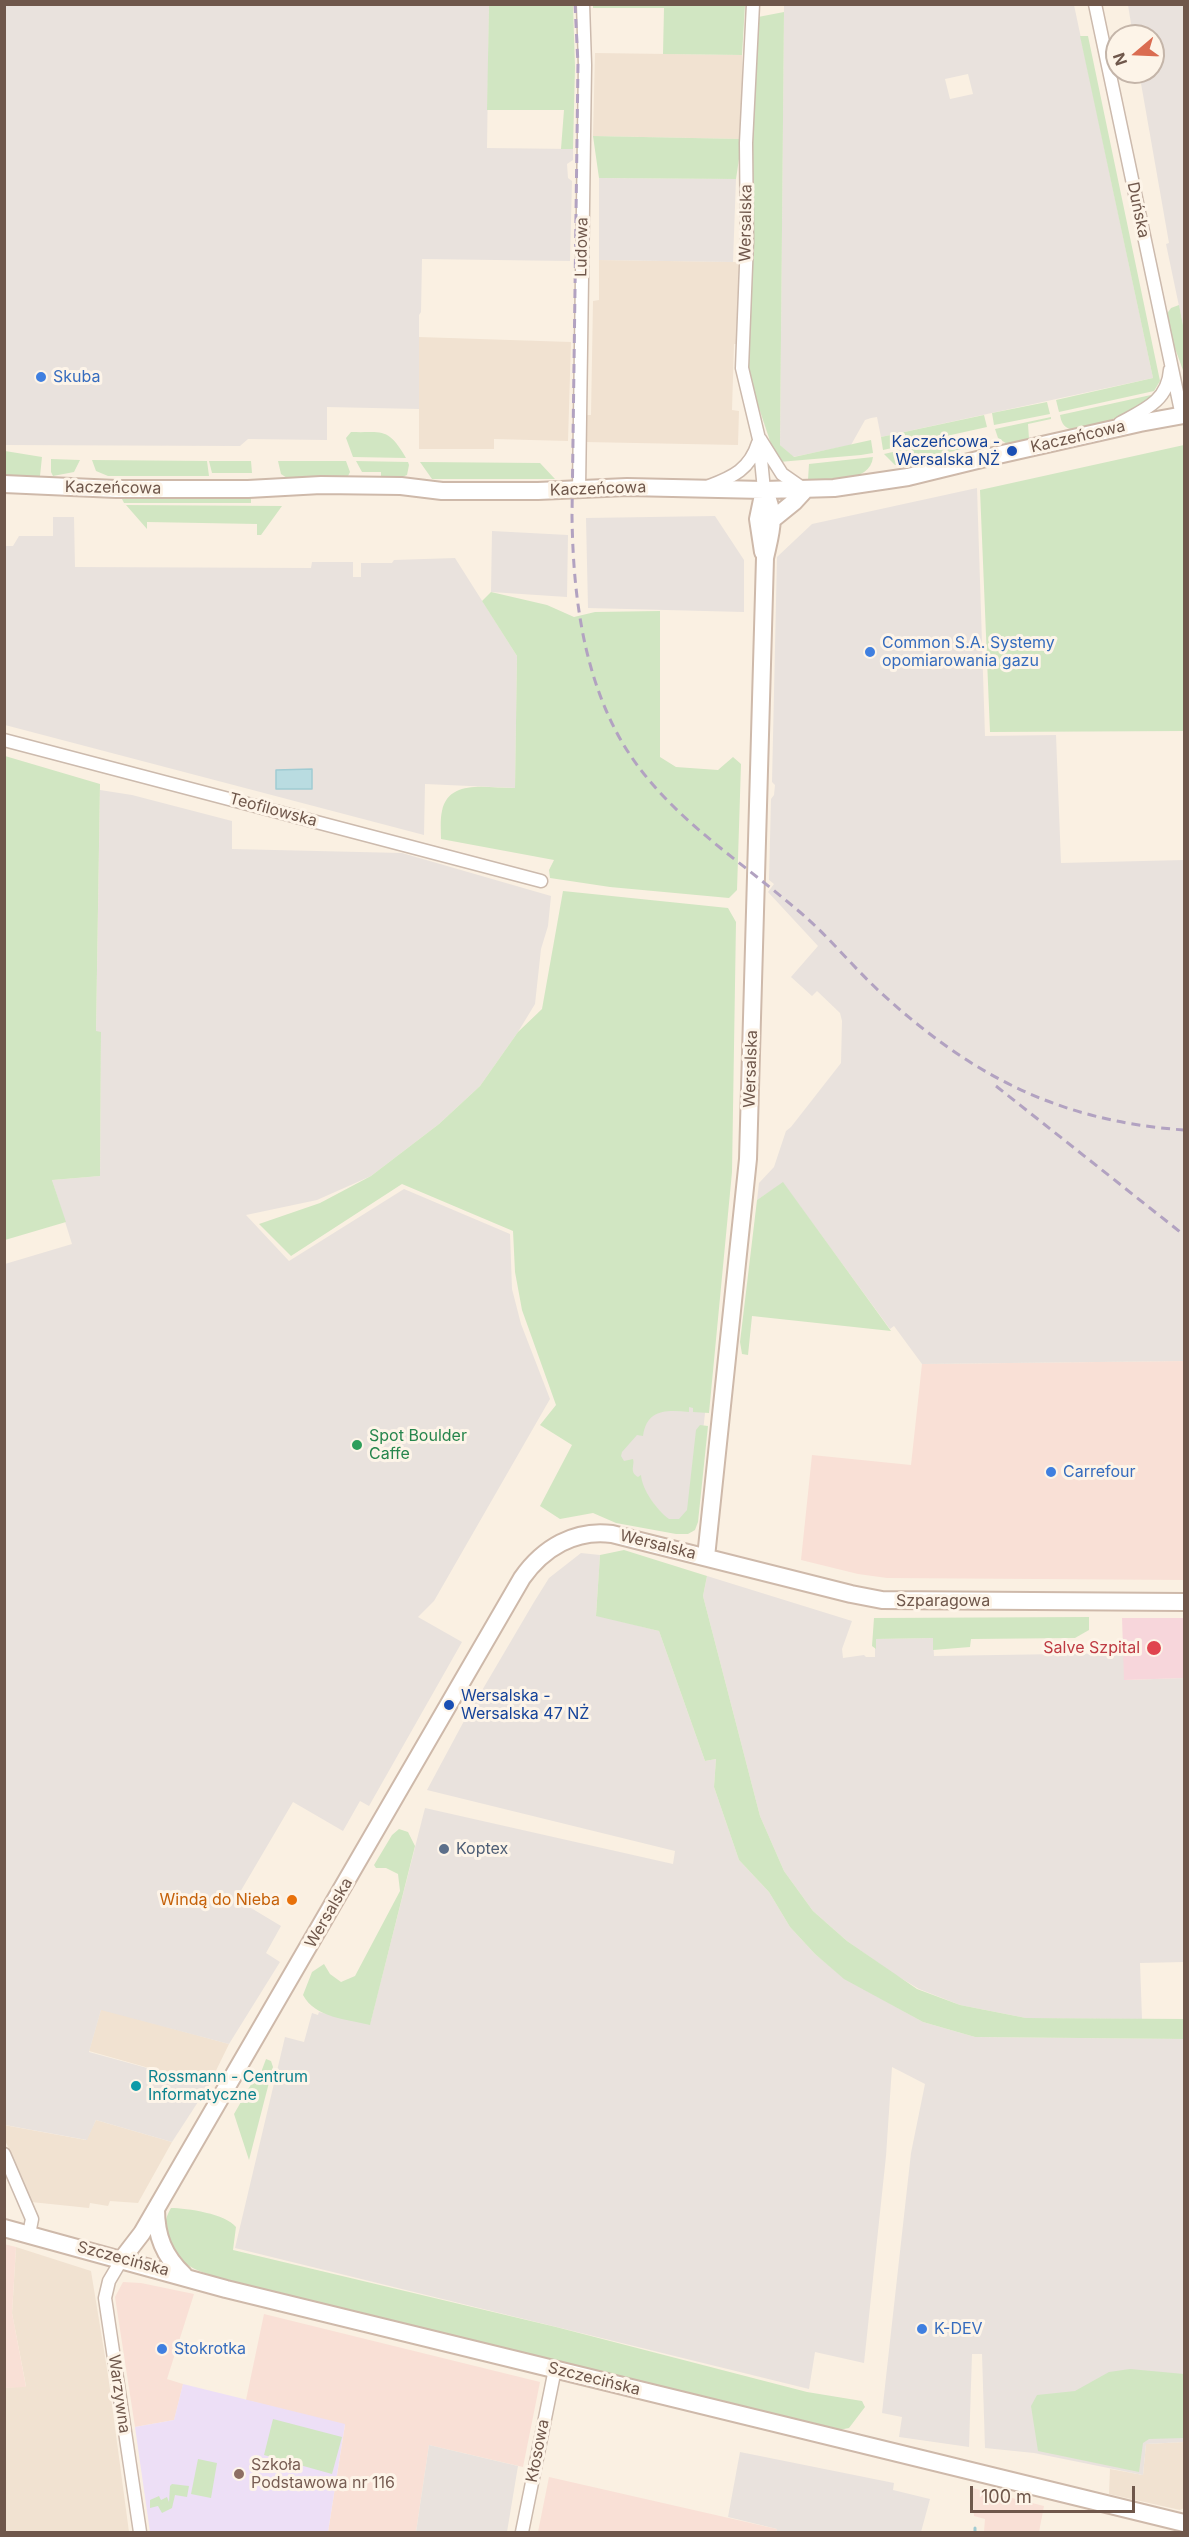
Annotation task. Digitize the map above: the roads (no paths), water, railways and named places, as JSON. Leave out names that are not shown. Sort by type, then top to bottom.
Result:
[{"type":"street","name":"Ludowa","points":[[579,489],[585,65],[583,4]]},
{"type":"street","name":"Wersalska","points":[[753,4],[746,143],[747,242],[742,368],[759,439],[764,490],[758,519],[765,558]]},
{"type":"street","name":"Duńska","points":[[1095,4],[1183,416]]},
{"type":"street","points":[[1170,360],[1185,380]]},
{"type":"street","points":[[1108,430],[1148,408],[1161,398],[1169,378],[1170,360]]},
{"type":"street","name":"Kaczeńcowa","points":[[4,484],[116,489],[248,489],[321,485],[401,486],[442,491],[705,488],[805,490],[867,485],[908,477],[1108,430],[1183,416]]},
{"type":"street","name":"Wersalska","points":[[759,439],[782,474],[805,490]]},
{"type":"street","points":[[705,488],[743,470],[751,460],[759,439]]},
{"type":"street","name":"Wersalska","points":[[122,2259],[138,2239],[170,2186],[531,1566],[558,1544],[595,1533],[621,1536],[706,1557],[748,1150],[765,558],[773,519],[771,504],[764,490]]},
{"type":"street","points":[[773,519],[805,490]]},
{"type":"street","name":"Teofilowska","points":[[4,740],[541,881]]},
{"type":"street","name":"Szparagowa","points":[[706,1557],[876,1600],[1185,1602]]},
{"type":"street","points":[[4,2154],[32,2219],[29,2234]]},
{"type":"street","points":[[156,2209],[160,2242],[167,2257],[184,2276]]},
{"type":"street","name":"Szczecińska","points":[[4,2228],[226,2289],[1185,2523]]},
{"type":"street","name":"Warzywna","points":[[122,2259],[109,2281],[105,2298],[140,2532]]},
{"type":"street","name":"Kłosowa","points":[[522,2532],[555,2369]]},
{"type":"water","points":[[312,769],[312,789],[276,789],[276,770]]},
{"type":"railway","points":[[575,4],[578,64],[573,544],[578,601],[588,656],[596,683],[618,735],[635,762],[675,808],[806,918],[879,991],[947,1047],[982,1070],[1018,1089],[1056,1104],[1138,1125],[1184,1130]]},
{"type":"railway","points":[[996,1086],[1184,1235]]},
{"type":"place","name":"Skuba","points":[[41,377]]},
{"type":"place","name":"Kaczeńcowa - Wersalska NŻ","points":[[1012,451]]},
{"type":"place","name":"Common S.A. Systemy opomiarowania gazu","points":[[870,652]]},
{"type":"place","name":"Spot Boulder Caffe","points":[[357,1445]]},
{"type":"place","name":"Carrefour","points":[[1051,1472]]},
{"type":"place","name":"Salve Szpital","points":[[1154,1648]]},
{"type":"place","name":"Wersalska - Wersalska 47 NŻ","points":[[449,1705]]},
{"type":"place","name":"Koptex","points":[[444,1849]]},
{"type":"place","name":"Windą do Nieba","points":[[292,1900]]},
{"type":"place","name":"Rossmann - Centrum Informatyczne","points":[[136,2086]]},
{"type":"place","name":"K-DEV","points":[[922,2329]]},
{"type":"place","name":"Stokrotka","points":[[162,2349]]},
{"type":"place","name":"Szkoła Podstawowa nr 116","points":[[239,2474]]}]
